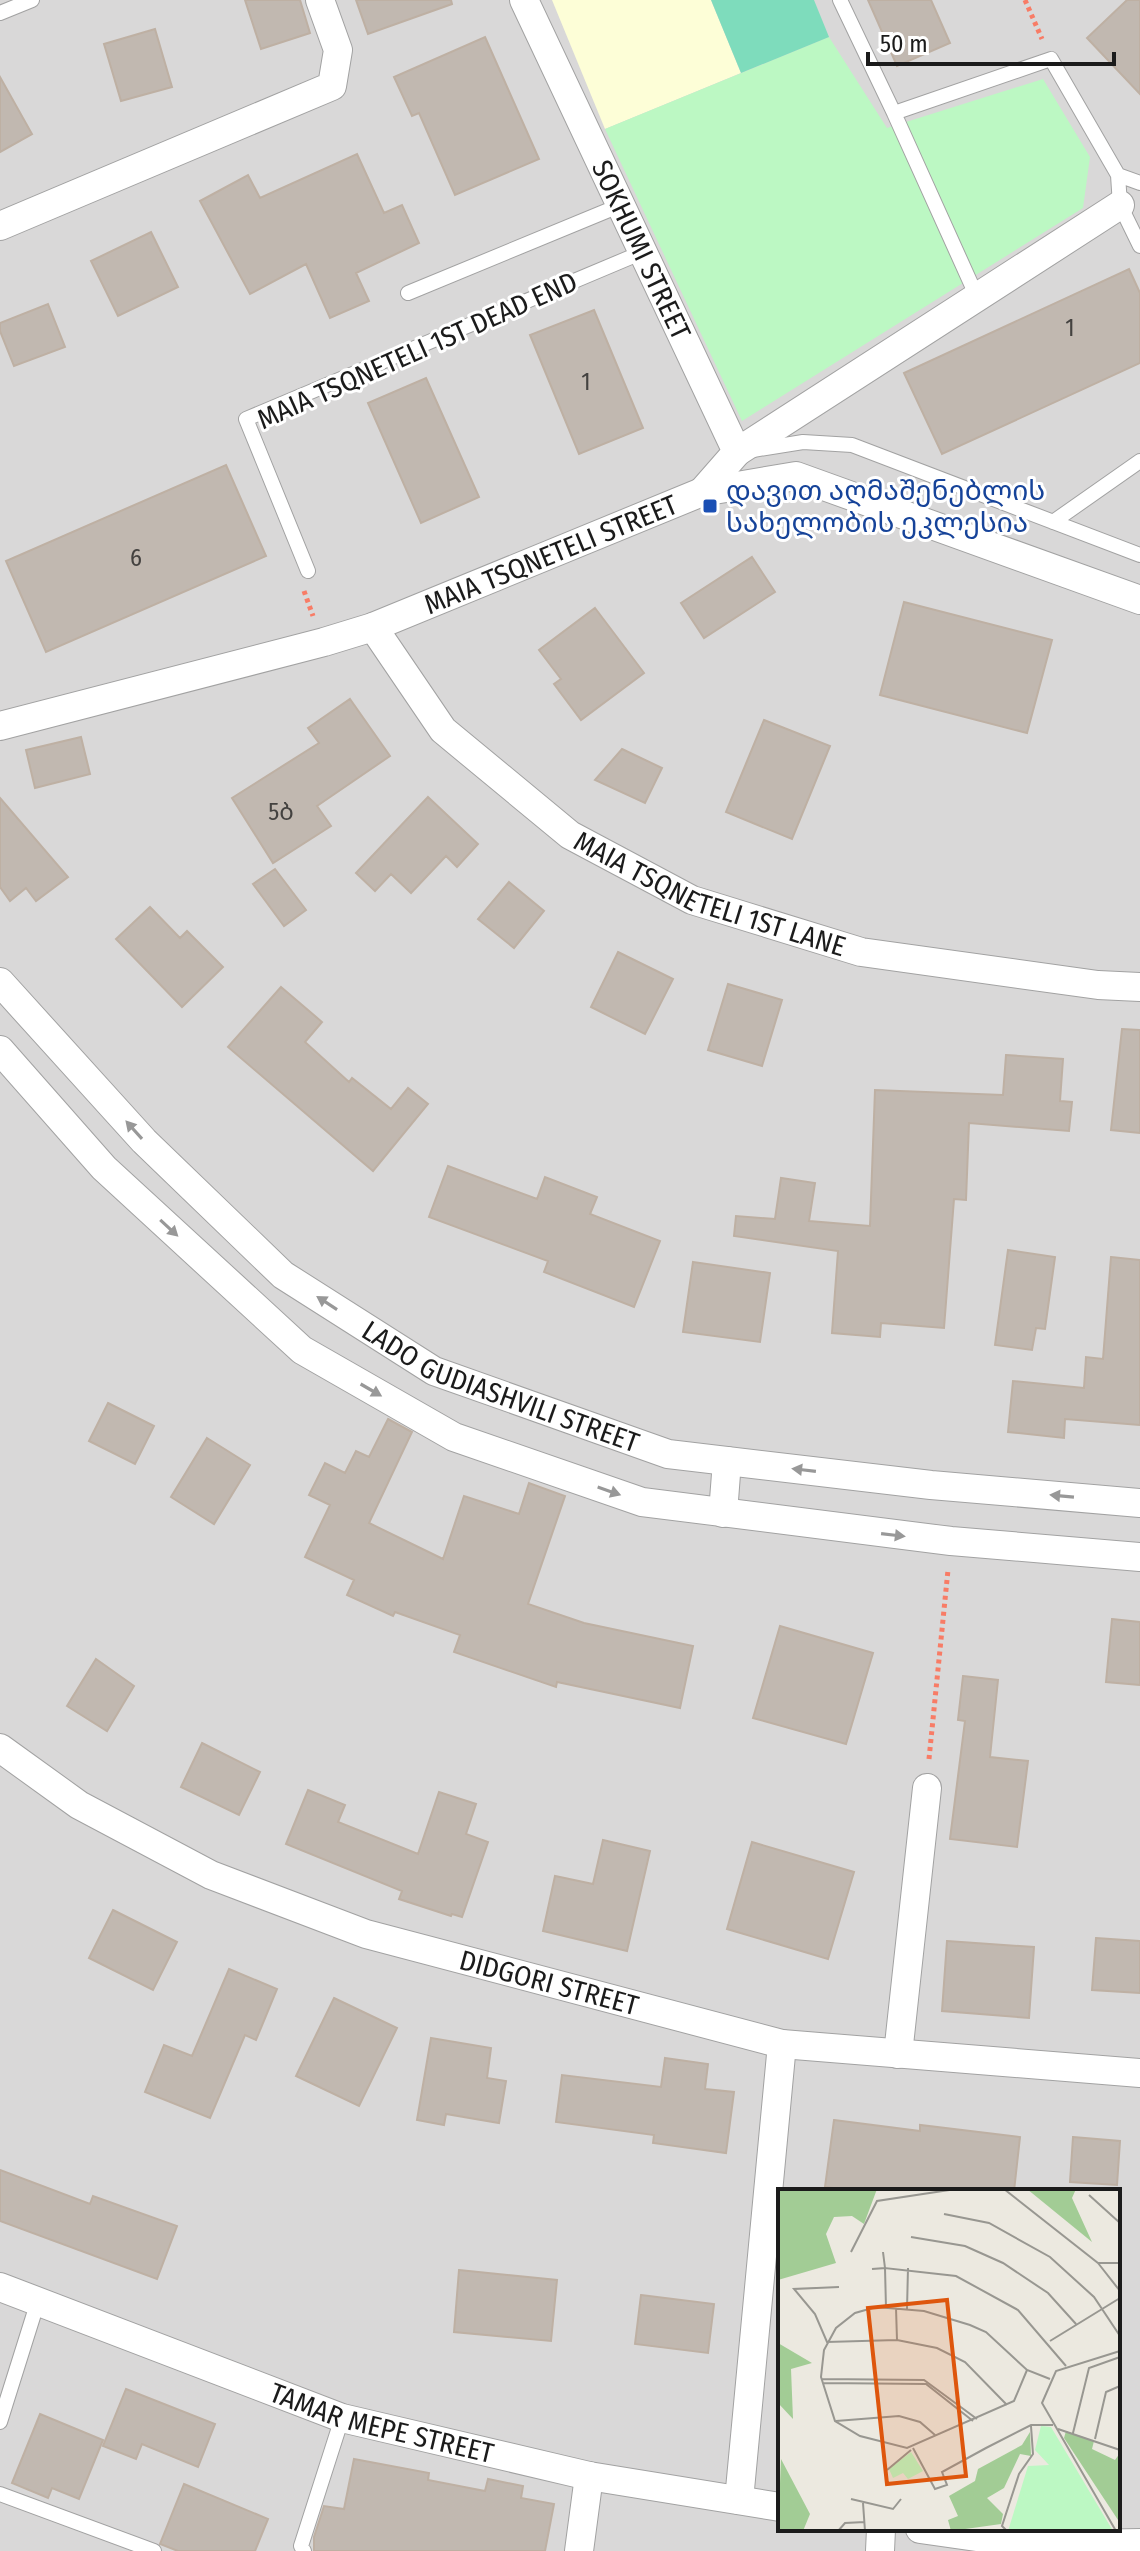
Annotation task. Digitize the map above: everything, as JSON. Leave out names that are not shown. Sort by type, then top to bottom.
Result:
[{"type":"street","points":[[0,226],[332,86],[338,50],[320,0]]},
{"type":"street","name":"SOKHUMI STREET","points":[[524,0],[737,452]]},
{"type":"street","points":[[702,492],[737,452],[1120,205]]},
{"type":"street","name":"MAIA TSQNETELI STREET","points":[[0,726],[373,627],[702,492],[796,476],[1140,600]]},
{"type":"street","name":"MAIA TSQNETELI 1ST LANE","points":[[373,627],[443,730],[570,835],[692,900],[861,952],[1098,985],[1140,987]]},
{"type":"street","name":"LADO GUDIASHVILI STREET","points":[[0,982],[144,1141],[283,1275],[434,1371],[668,1454],[931,1485],[1140,1503]]},
{"type":"street","points":[[5,1055],[45,1032]]},
{"type":"street","name":"LADO GUDIASHVILI STREET","points":[[5,1055],[104,1168],[302,1350],[454,1437],[642,1502],[951,1541],[1140,1557]]},
{"type":"street","points":[[723,1513],[727,1461]]},
{"type":"street","name":"DIDGORI STREET","points":[[0,1748],[79,1805],[211,1875],[366,1934],[782,2044],[1140,2073]]},
{"type":"street","points":[[898,2054],[927,1788]]},
{"type":"street","points":[[739,2500],[782,2044]]},
{"type":"street","name":"TAMAR MEPE STREET","points":[[0,2287],[342,2418],[589,2476],[778,2507]]},
{"type":"street","points":[[579,2551],[589,2476]]},
{"type":"street","points":[[880,2551],[881,2531]]},
{"type":"street","points":[[934,2531],[1034,2545],[1140,2543]]},
{"type":"lane","points":[[0,13],[32,0]]},
{"type":"lane","points":[[840,0],[977,297]]},
{"type":"lane","points":[[894,113],[1051,59],[1118,175],[1120,205],[1140,246]]},
{"type":"lane","points":[[1118,175],[1140,183]]},
{"type":"lane","points":[[408,293],[621,205]]},
{"type":"lane","name":"MAIA TSQNETELI 1ST DEAD END","points":[[308,571],[246,419],[643,252]]},
{"type":"lane","points":[[737,452],[803,442],[852,445],[1140,555]]},
{"type":"lane","points":[[1053,522],[1140,461]]},
{"type":"lane","points":[[0,2422],[38,2301]]},
{"type":"lane","points":[[304,2551],[301,2546],[342,2418]]},
{"type":"lane","points":[[0,2494],[154,2551]]},
{"type":"path","points":[[1025,0],[1051,59]]},
{"type":"path","points":[[308,571],[297,576],[324,642]]},
{"type":"path","points":[[927,1788],[951,1541]]},
{"type":"shaded area","points":[[0,0],[1140,0],[1140,2551],[0,2551]]},
{"type":"shaded area","points":[[552,0],[711,0],[741,73],[605,129]]},
{"type":"green space","points":[[711,0],[814,0],[829,37],[741,73]]},
{"type":"green space","points":[[829,37],[887,128],[1043,79],[1090,157],[1083,208],[742,421],[605,129]]},
{"type":"building","points":[[245,0],[300,0],[310,33],[261,49]]},
{"type":"building","points":[[356,0],[451,0],[452,4],[368,34]]},
{"type":"building","points":[[868,0],[931,0],[950,43],[897,66]]},
{"type":"building","points":[[1127,0],[1140,0],[1140,94],[1087,38]]},
{"type":"building","points":[[155,29],[172,87],[121,101],[104,44]]},
{"type":"building","points":[[485,37],[539,159],[455,195],[419,113],[412,116],[394,77]]},
{"type":"building","points":[[0,77],[32,134],[0,152]]},
{"type":"building","points":[[357,154],[384,213],[402,205],[419,243],[356,273],[369,301],[330,318],[306,264],[250,294],[200,201],[248,175],[260,198]]},
{"type":"building","points":[[151,232],[178,287],[118,316],[91,261]]},
{"type":"building","points":[[1129,269],[1140,293],[1140,363],[942,454],[904,373]]},
{"type":"building","points":[[48,304],[65,347],[14,366],[0,331],[0,323]]},
{"type":"building","points":[[594,310],[643,428],[579,454],[530,335]]},
{"type":"building","points":[[426,378],[479,497],[421,523],[368,403]]},
{"type":"building","points":[[226,465],[266,556],[46,652],[6,561]]},
{"type":"building","points":[[752,557],[775,592],[704,638],[681,603]]},
{"type":"building","points":[[904,602],[1052,640],[1027,733],[880,695]]},
{"type":"building","points":[[595,608],[644,673],[581,720],[554,684],[561,679],[539,650]]},
{"type":"building","points":[[350,699],[390,756],[317,806],[331,826],[273,863],[232,798],[319,743],[308,728]]},
{"type":"building","points":[[764,720],[830,746],[792,839],[726,812]]},
{"type":"building","points":[[81,737],[90,774],[35,788],[26,750]]},
{"type":"building","points":[[622,749],[662,768],[645,803],[595,780]]},
{"type":"building","points":[[428,797],[478,844],[457,867],[446,856],[411,893],[391,874],[375,891],[356,873]]},
{"type":"building","points":[[0,798],[68,877],[36,901],[26,888],[10,901],[0,887]]},
{"type":"building","points":[[275,869],[306,910],[284,926],[253,884]]},
{"type":"building","points":[[509,882],[544,911],[514,948],[478,919]]},
{"type":"building","points":[[150,907],[180,938],[187,931],[223,967],[182,1007],[116,939]]},
{"type":"building","points":[[618,952],[673,979],[645,1034],[591,1007]]},
{"type":"building","points":[[728,984],[782,1000],[762,1066],[708,1050]]},
{"type":"building","points":[[281,987],[322,1022],[305,1042],[349,1082],[352,1078],[391,1109],[408,1088],[428,1104],[373,1171],[228,1047]]},
{"type":"building","points":[[1122,1029],[1140,1030],[1140,1133],[1111,1130]]},
{"type":"building","points":[[1006,1055],[1063,1059],[1060,1101],[1072,1102],[1069,1131],[969,1123],[966,1200],[954,1199],[944,1328],[881,1323],[880,1337],[832,1333],[838,1251],[734,1236],[736,1216],[775,1219],[781,1178],[815,1183],[809,1221],[870,1226],[875,1090],[1003,1095]]},
{"type":"building","points":[[448,1166],[537,1199],[545,1177],[597,1197],[590,1214],[660,1241],[634,1307],[544,1272],[548,1261],[429,1217]]},
{"type":"building","points":[[1008,1250],[1055,1257],[1045,1329],[1036,1328],[1032,1350],[995,1345]]},
{"type":"building","points":[[1111,1257],[1140,1260],[1140,1425],[1065,1419],[1064,1438],[1008,1432],[1013,1381],[1084,1388],[1086,1357],[1103,1359]]},
{"type":"building","points":[[693,1262],[770,1273],[760,1342],[683,1332]]},
{"type":"building","points":[[108,1403],[154,1426],[135,1464],[89,1441]]},
{"type":"building","points":[[388,1419],[412,1432],[369,1523],[443,1559],[464,1496],[519,1514],[529,1483],[565,1496],[528,1604],[584,1623],[693,1646],[680,1708],[557,1682],[556,1687],[454,1652],[460,1635],[395,1612],[393,1616],[347,1595],[354,1580],[305,1557],[330,1505],[309,1495],[325,1463],[345,1473],[356,1451],[369,1457]]},
{"type":"building","points":[[207,1438],[250,1465],[214,1524],[171,1497]]},
{"type":"building","points":[[1112,1619],[1140,1622],[1140,1685],[1106,1682]]},
{"type":"building","points":[[780,1626],[873,1653],[846,1744],[753,1718]]},
{"type":"building","points":[[96,1659],[134,1686],[107,1731],[67,1706]]},
{"type":"building","points":[[963,1676],[998,1680],[990,1757],[1028,1761],[1017,1847],[950,1839],[965,1721],[958,1720]]},
{"type":"building","points":[[202,1743],[260,1772],[239,1815],[181,1787]]},
{"type":"building","points":[[308,1790],[345,1805],[338,1822],[418,1854],[439,1792],[476,1804],[466,1834],[488,1842],[462,1917],[399,1899],[402,1891],[286,1844]]},
{"type":"building","points":[[603,1840],[650,1851],[627,1951],[543,1931],[555,1876],[593,1884]]},
{"type":"building","points":[[752,1842],[854,1872],[828,1959],[727,1929]]},
{"type":"building","points":[[113,1910],[177,1942],[153,1990],[89,1958]]},
{"type":"building","points":[[1096,1938],[1140,1941],[1140,1993],[1092,1990]]},
{"type":"building","points":[[947,1941],[1034,1947],[1029,2018],[942,2011]]},
{"type":"building","points":[[229,1969],[277,1989],[256,2040],[245,2035],[210,2118],[145,2092],[164,2045],[192,2056]]},
{"type":"building","points":[[334,1998],[397,2028],[359,2106],[296,2076]]},
{"type":"building","points":[[431,2038],[491,2048],[487,2078],[506,2081],[499,2123],[446,2114],[444,2125],[417,2120]]},
{"type":"building","points":[[665,2058],[708,2064],[705,2089],[734,2092],[726,2153],[653,2143],[654,2135],[556,2122],[562,2075],[661,2087]]},
{"type":"building","points":[[834,2120],[920,2131],[920,2125],[1020,2137],[1014,2189],[825,2187]]},
{"type":"building","points":[[1073,2137],[1120,2141],[1117,2185],[1070,2182]]},
{"type":"building","points":[[0,2170],[90,2204],[93,2196],[177,2226],[157,2279],[0,2221]]},
{"type":"building","points":[[459,2270],[557,2280],[551,2341],[454,2332]]},
{"type":"building","points":[[641,2295],[714,2304],[708,2353],[635,2344]]},
{"type":"building","points":[[126,2389],[215,2424],[198,2467],[142,2444],[136,2459],[103,2446]]},
{"type":"building","points":[[40,2414],[103,2440],[79,2499],[52,2488],[48,2498],[12,2483]]},
{"type":"building","points":[[354,2459],[429,2473],[428,2480],[485,2491],[488,2479],[523,2486],[521,2498],[554,2504],[545,2551],[314,2551],[314,2537],[324,2506],[344,2509]]},
{"type":"building","points":[[184,2484],[268,2519],[255,2551],[178,2551],[160,2544]]},
{"type":"place","name":"დავით აღმაშენებლის სახელობის ეკლესია","points":[[710,506]]}]
